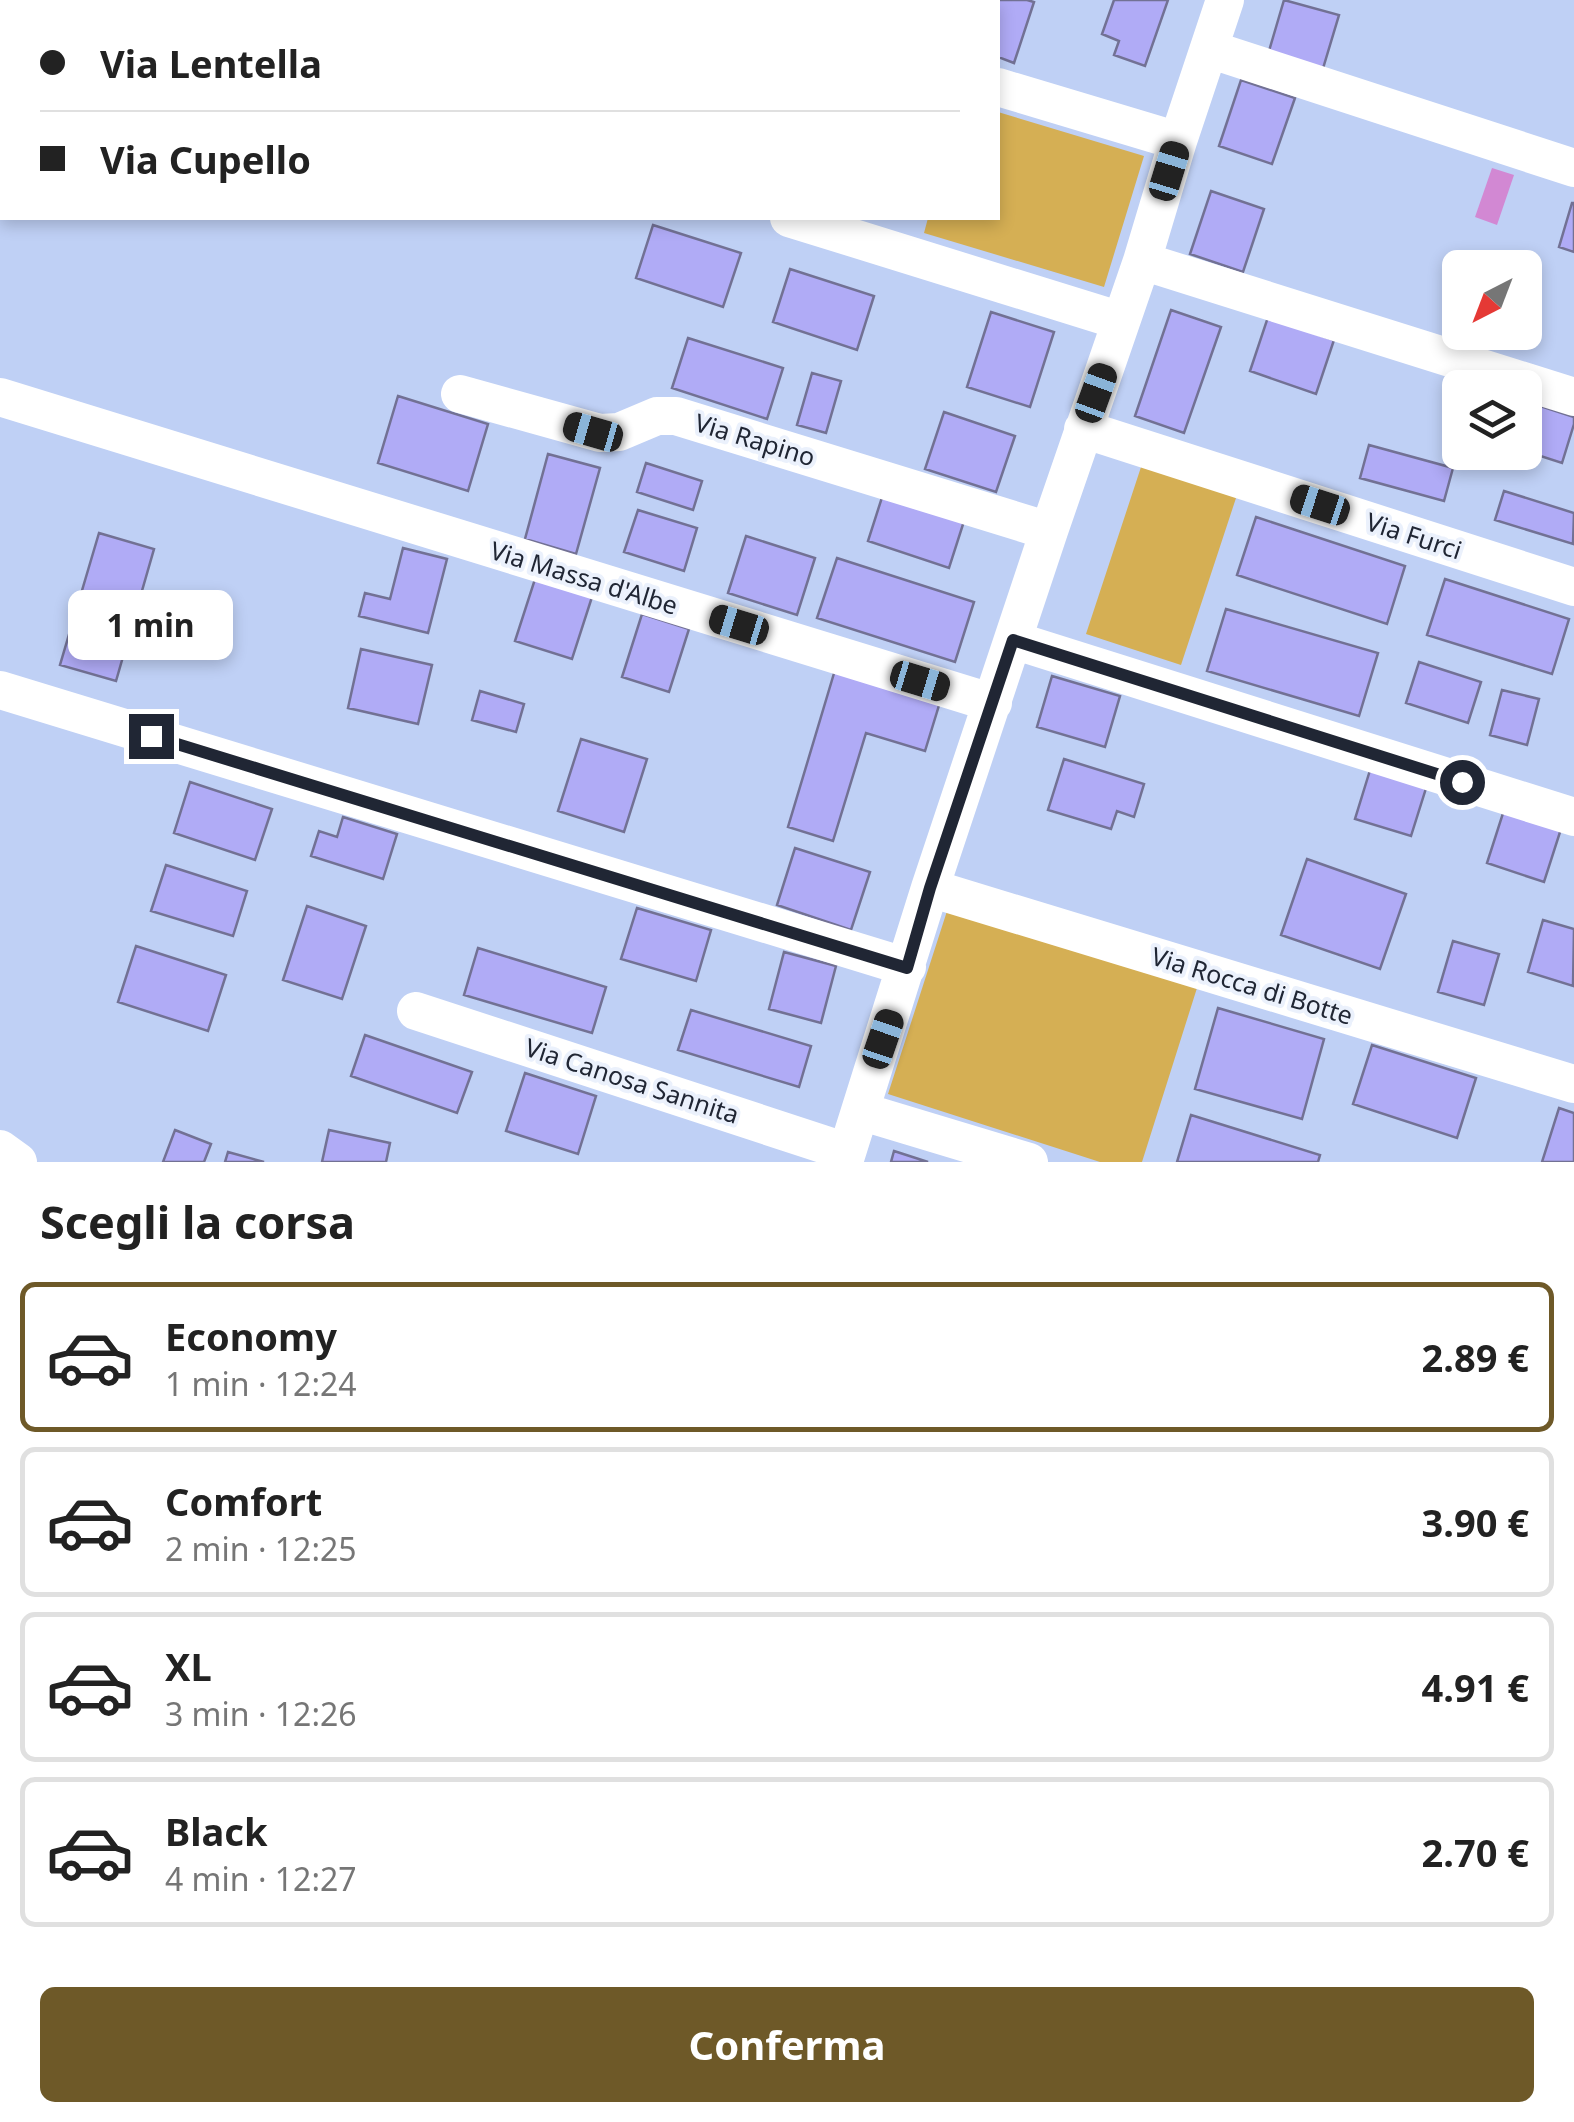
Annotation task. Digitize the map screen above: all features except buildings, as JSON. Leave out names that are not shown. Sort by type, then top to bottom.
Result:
[{"type":"street","points":[[846,1157],[930,888],[1142,261],[1225,0]]},
{"type":"street","points":[[1209,49],[1574,168]]},
{"type":"street","points":[[1000,88],[1178,142]]},
{"type":"street","points":[[796,220],[1121,322]]},
{"type":"street","points":[[1142,261],[1574,397]]},
{"type":"street","name":"Via Rapino","points":[[460,394],[600,433],[619,432],[648,418],[676,416],[1049,531]]},
{"type":"street","name":"Via Massa d'Albe","points":[[0,397],[994,703]]},
{"type":"street","name":"Via Furci","points":[[1084,429],[1574,587]]},
{"type":"street","points":[[1013,640],[1574,817]]},
{"type":"street","points":[[0,690],[907,968]]},
{"type":"street","name":"Via Rocca di Botte","points":[[930,888],[1574,1084]]},
{"type":"street","name":"Via Canosa Sannita","points":[[416,1010],[846,1157]]},
{"type":"street","points":[[860,1111],[1029,1162]]},
{"type":"street","points":[[0,1149],[18,1162]]},
{"type":"shaded area","points":[[1000,113],[1144,156],[1104,287],[924,233],[927,220],[1000,220]]},
{"type":"shaded area","points":[[1492,168],[1514,175],[1497,225],[1475,217]]},
{"type":"shaded area","points":[[1142,464],[1237,495],[1181,665],[1086,634]]},
{"type":"shaded area","points":[[948,908],[1197,988],[1142,1162],[1100,1162],[888,1094]]},
{"type":"route","points":[[151,736],[907,968],[1013,640],[1462,782]]}]
